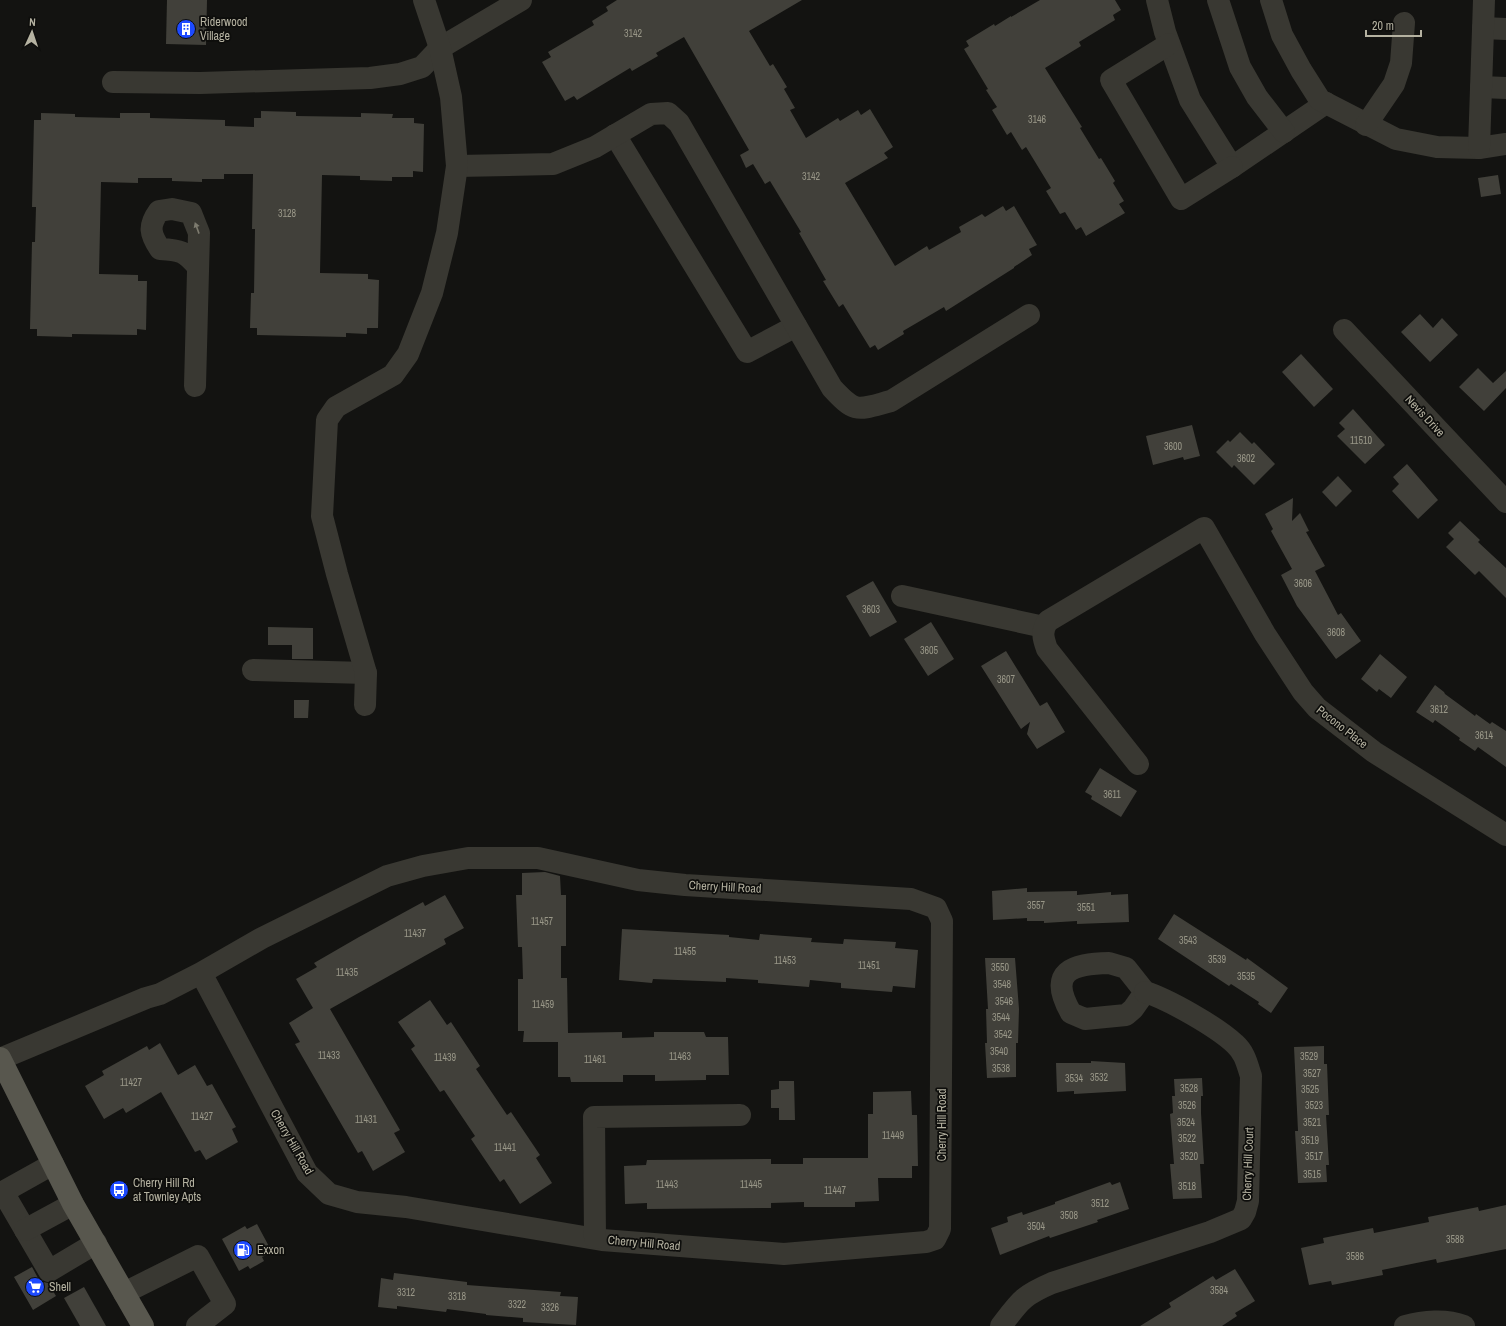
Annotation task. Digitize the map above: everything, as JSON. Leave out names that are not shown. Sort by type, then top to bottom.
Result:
[{"type":"main road","name":"Cherry Hill Road","points":[[0,1058],[74,1204],[144,1326]]},
{"type":"street","points":[[365,705],[366,673],[337,574],[322,516],[328,420],[336,407],[393,375],[408,354],[432,293],[447,234],[457,166],[451,97],[440,48],[424,0]]},
{"type":"street","points":[[113,82],[200,83],[370,78],[400,74],[422,67],[440,48],[521,0]]},
{"type":"street","points":[[1157,0],[1169,44],[1190,100],[1232,167]]},
{"type":"street","points":[[1218,0],[1240,67],[1257,98],[1284,132]]},
{"type":"street","points":[[1271,0],[1286,42],[1300,70],[1320,100],[1396,140],[1437,147],[1479,148],[1506,144]]},
{"type":"street","points":[[1479,148],[1484,0]]},
{"type":"street","points":[[1366,125],[1394,84],[1401,63],[1404,23]]},
{"type":"street","points":[[1483,28],[1506,29]]},
{"type":"street","points":[[1169,44],[1111,80],[1181,199],[1232,167],[1326,103]]},
{"type":"street","points":[[1481,87],[1506,88]]},
{"type":"street","points":[[457,166],[553,164],[595,147],[651,114],[668,113],[679,123],[832,388],[849,406],[865,408],[891,401],[1029,315]]},
{"type":"street","points":[[615,135],[747,352],[796,326]]},
{"type":"street","points":[[195,386],[198,266]]},
{"type":"street","name":"Nevis Drive","points":[[1344,330],[1506,502]]},
{"type":"street","name":"Pocono Place","points":[[1044,627],[1048,621],[1204,528],[1264,634],[1303,692],[1317,708],[1374,752],[1506,835]]},
{"type":"street","points":[[902,596],[1044,627],[1042,635],[1047,649],[1138,764]]},
{"type":"street","points":[[253,670],[366,673]]},
{"type":"street","name":"Cherry Hill Road","points":[[0,1058],[146,998],[160,994],[201,973],[262,938],[387,876],[423,866],[468,858],[538,858],[638,880],[685,885],[911,898],[936,908],[942,921],[943,987],[940,1229],[935,1240],[926,1242],[784,1254],[595,1238],[406,1207],[357,1202],[329,1194],[307,1173],[201,973]]},
{"type":"street","name":"Cherry Hill Court","points":[[1001,1326],[1020,1300],[1036,1290],[1052,1283],[1210,1232],[1241,1219],[1246,1212],[1248,1201],[1251,1076],[1245,1057],[1235,1044],[1202,1021],[1159,996],[1145,992]]},
{"type":"street","points":[[595,1238],[594,1117],[740,1115]]},
{"type":"street","points":[[53,1164],[4,1192],[49,1271],[96,1243]]},
{"type":"street","points":[[25,1230],[74,1204]]},
{"type":"street","points":[[124,1292],[198,1256],[225,1304],[197,1326]]},
{"type":"street","points":[[1405,1326],[1421,1322],[1446,1322],[1464,1326]]},
{"type":"building","name":"Riderwood Village","points":[[167,0],[207,0],[206,45],[166,44]]},
{"type":"building","points":[[617,0],[802,0],[749,31],[770,66],[773,64],[787,87],[784,89],[795,108],[790,110],[806,138],[838,118],[840,121],[858,110],[861,115],[870,109],[893,147],[884,153],[888,158],[845,183],[895,266],[927,246],[929,250],[961,232],[959,227],[982,214],[985,217],[1003,206],[1006,211],[1014,206],[1037,245],[1029,249],[1032,255],[946,311],[944,307],[903,331],[904,334],[878,350],[875,345],[870,348],[843,304],[839,307],[823,281],[826,280],[799,233],[801,232],[770,181],[765,184],[753,164],[746,168],[740,155],[749,150],[684,37],[656,53],[658,56],[632,71],[630,68],[577,100],[574,96],[565,101],[542,62],[551,57],[548,52],[594,25],[592,21],[608,11],[606,7]]},
{"type":"building","points":[[1040,0],[1115,0],[1121,10],[1113,15],[1115,20],[1079,42],[1081,46],[1045,68],[1082,127],[1080,128],[1099,159],[1101,158],[1115,181],[1113,183],[1124,201],[1119,204],[1125,213],[1086,236],[1081,227],[1076,230],[1065,212],[1060,214],[1046,191],[1051,188],[1026,147],[1022,150],[1011,132],[1007,135],[992,110],[997,107],[986,90],[988,89],[964,49],[969,46],[966,41],[994,24],[995,26]]},
{"type":"building","points":[[261,111],[296,112],[296,116],[361,117],[361,113],[393,114],[392,118],[414,118],[414,123],[424,124],[423,172],[413,171],[413,177],[392,177],[392,181],[360,180],[360,176],[322,175],[320,273],[368,274],[368,279],[379,280],[378,328],[367,328],[367,334],[346,333],[346,337],[257,335],[257,328],[250,328],[251,293],[254,293],[255,229],[252,229],[253,174],[224,174],[224,179],[202,179],[202,182],[172,181],[172,178],[138,178],[138,183],[101,182],[99,274],[138,275],[138,281],[147,281],[146,330],[137,329],[137,335],[72,334],[72,337],[37,336],[37,329],[30,329],[32,242],[35,242],[36,207],[32,207],[34,120],[41,120],[41,113],[75,114],[75,117],[120,118],[120,113],[150,113],[150,118],[225,120],[225,126],[254,127],[254,118],[261,118]]},
{"type":"building","points":[[1498,175],[1501,194],[1481,197],[1478,178]]},
{"type":"building","points":[[1420,314],[1433,328],[1442,318],[1458,335],[1430,362],[1401,332]]},
{"type":"building","points":[[1301,354],[1333,389],[1314,407],[1282,372]]},
{"type":"building","points":[[1478,368],[1493,383],[1506,371],[1506,388],[1484,411],[1459,387]]},
{"type":"building","points":[[1353,409],[1385,445],[1365,464],[1337,436],[1345,429],[1339,423]]},
{"type":"building","points":[[1192,425],[1200,456],[1184,460],[1183,457],[1153,465],[1146,436]]},
{"type":"building","points":[[1240,432],[1252,444],[1254,442],[1275,464],[1254,485],[1234,465],[1232,468],[1216,452],[1228,440],[1230,442]]},
{"type":"building","points":[[1407,464],[1438,500],[1418,519],[1392,491],[1399,484],[1393,477]]},
{"type":"building","points":[[1338,476],[1352,491],[1336,507],[1322,492]]},
{"type":"building","points":[[1293,498],[1292,521],[1300,513],[1309,531],[1306,532],[1325,566],[1315,571],[1338,615],[1341,613],[1361,641],[1336,659],[1297,606],[1281,575],[1292,569],[1271,531],[1273,529],[1265,514]]},
{"type":"building","points":[[1460,521],[1480,540],[1478,542],[1506,568],[1506,598],[1479,571],[1475,575],[1446,547],[1454,539],[1448,533]]},
{"type":"building","points":[[873,581],[897,622],[870,637],[846,596]]},
{"type":"building","points":[[931,622],[954,659],[928,676],[904,639]]},
{"type":"building","points":[[268,627],[313,628],[313,659],[292,659],[292,645],[268,645]]},
{"type":"building","points":[[1006,651],[1040,706],[1047,702],[1065,732],[1037,749],[1027,734],[1030,722],[1021,729],[981,666]]},
{"type":"building","points":[[1380,654],[1407,677],[1391,698],[1379,689],[1377,692],[1361,679]]},
{"type":"building","points":[[1435,685],[1475,716],[1476,714],[1490,724],[1492,722],[1506,731],[1506,767],[1478,747],[1475,751],[1435,720],[1433,723],[1416,712]]},
{"type":"building","points":[[294,700],[309,700],[308,718],[294,718]]},
{"type":"building","points":[[1100,768],[1137,791],[1121,817],[1091,799],[1092,796],[1085,792]]},
{"type":"building","points":[[545,872],[560,876],[561,895],[566,895],[566,946],[561,946],[561,978],[567,978],[568,1033],[622,1032],[622,1038],[654,1037],[654,1032],[704,1032],[706,1037],[728,1037],[729,1075],[706,1075],[706,1080],[655,1081],[655,1075],[623,1075],[623,1082],[571,1082],[570,1077],[558,1077],[558,1042],[523,1042],[524,1031],[518,1031],[518,979],[523,979],[522,947],[518,947],[516,895],[522,895],[522,873]]},
{"type":"building","points":[[1027,888],[1027,892],[1077,891],[1077,895],[1111,892],[1111,895],[1128,894],[1129,922],[1077,924],[1077,921],[1044,923],[1044,921],[1027,921],[1027,918],[993,920],[992,891]]},
{"type":"building","points":[[445,895],[464,928],[444,939],[446,944],[330,1009],[400,1130],[394,1133],[405,1152],[373,1171],[362,1151],[358,1153],[295,1044],[300,1042],[289,1023],[313,1008],[296,979],[317,967],[314,963],[359,937],[423,902],[425,906]]},
{"type":"building","points":[[1174,914],[1246,960],[1247,958],[1288,988],[1271,1013],[1258,1004],[1259,1002],[1231,984],[1229,986],[1158,939]]},
{"type":"building","points":[[622,929],[729,935],[729,937],[759,940],[760,934],[812,938],[811,942],[843,944],[844,939],[896,942],[895,948],[918,950],[915,988],[893,986],[892,992],[841,988],[841,983],[810,980],[809,987],[758,983],[758,980],[726,978],[726,982],[653,979],[652,983],[619,980]]},
{"type":"building","points":[[985,958],[1015,958],[1019,1009],[1018,1043],[1016,1043],[1016,1077],[987,1078],[985,1043],[987,1043],[986,1009],[988,1009]]},
{"type":"building","points":[[430,1000],[447,1025],[451,1022],[480,1066],[476,1069],[507,1115],[511,1112],[540,1155],[536,1158],[552,1183],[520,1204],[504,1179],[500,1182],[471,1139],[475,1136],[444,1090],[440,1092],[411,1049],[415,1046],[398,1022]]},
{"type":"building","points":[[160,1043],[178,1075],[195,1065],[207,1086],[212,1084],[236,1127],[232,1129],[238,1142],[206,1160],[200,1150],[195,1152],[161,1092],[126,1113],[123,1108],[104,1119],[85,1086],[104,1075],[102,1071],[147,1046],[149,1050]]},
{"type":"building","points":[[1324,1046],[1324,1064],[1327,1064],[1329,1115],[1326,1115],[1329,1165],[1326,1165],[1327,1182],[1298,1183],[1295,1131],[1298,1131],[1294,1047]]},
{"type":"building","points":[[1091,1061],[1125,1063],[1126,1091],[1074,1094],[1074,1091],[1057,1092],[1056,1063],[1091,1063]]},
{"type":"building","points":[[1202,1078],[1203,1096],[1201,1096],[1201,1113],[1204,1164],[1200,1164],[1202,1198],[1173,1199],[1170,1164],[1174,1164],[1170,1114],[1173,1113],[1172,1096],[1175,1096],[1174,1079]]},
{"type":"building","points":[[779,1081],[794,1081],[795,1120],[779,1120],[779,1108],[771,1108],[771,1090],[779,1089]]},
{"type":"building","points":[[911,1091],[912,1115],[917,1115],[918,1166],[912,1166],[912,1178],[878,1178],[879,1201],[855,1202],[855,1207],[804,1207],[804,1202],[771,1203],[771,1208],[647,1209],[647,1203],[625,1204],[624,1166],[646,1165],[647,1160],[771,1159],[771,1164],[803,1164],[803,1158],[868,1158],[868,1114],[873,1114],[873,1092]]},
{"type":"building","points":[[1110,1182],[1112,1185],[1120,1182],[1129,1209],[1097,1220],[1098,1222],[1050,1238],[1049,1236],[1000,1255],[991,1228],[1008,1222],[1007,1217],[1022,1212],[1023,1215]]},
{"type":"building","points":[[1506,1205],[1506,1249],[1437,1263],[1436,1259],[1382,1270],[1383,1275],[1332,1285],[1331,1281],[1309,1285],[1301,1248],[1324,1243],[1323,1238],[1373,1228],[1374,1233],[1429,1222],[1428,1217],[1478,1207],[1479,1211]]},
{"type":"building","name":"Exxon","points":[[257,1224],[272,1252],[262,1257],[264,1261],[250,1269],[248,1266],[239,1271],[222,1239],[245,1226],[247,1229]]},
{"type":"building","name":"Shell","points":[[32,1267],[38,1278],[43,1282],[48,1283],[56,1296],[33,1310],[14,1277]]},
{"type":"building","points":[[1235,1269],[1255,1301],[1235,1313],[1237,1316],[1222,1326],[1140,1326],[1171,1307],[1169,1303],[1213,1276],[1216,1280]]},
{"type":"building","points":[[394,1273],[467,1282],[467,1285],[561,1292],[560,1296],[578,1297],[576,1325],[523,1322],[523,1318],[486,1315],[447,1309],[446,1312],[397,1306],[397,1309],[378,1307],[381,1278],[393,1280]]},
{"type":"building","name":"Shell","points":[[84,1287],[106,1326],[80,1326],[64,1298]]},
{"type":"place","name":"Riderwood Village","points":[[186,29]]},
{"type":"place","name":"Cherry Hill Rd at Townley Apts","points":[[119,1190]]},
{"type":"place","name":"Exxon","points":[[243,1250]]},
{"type":"place","name":"Shell","points":[[35,1287]]}]
